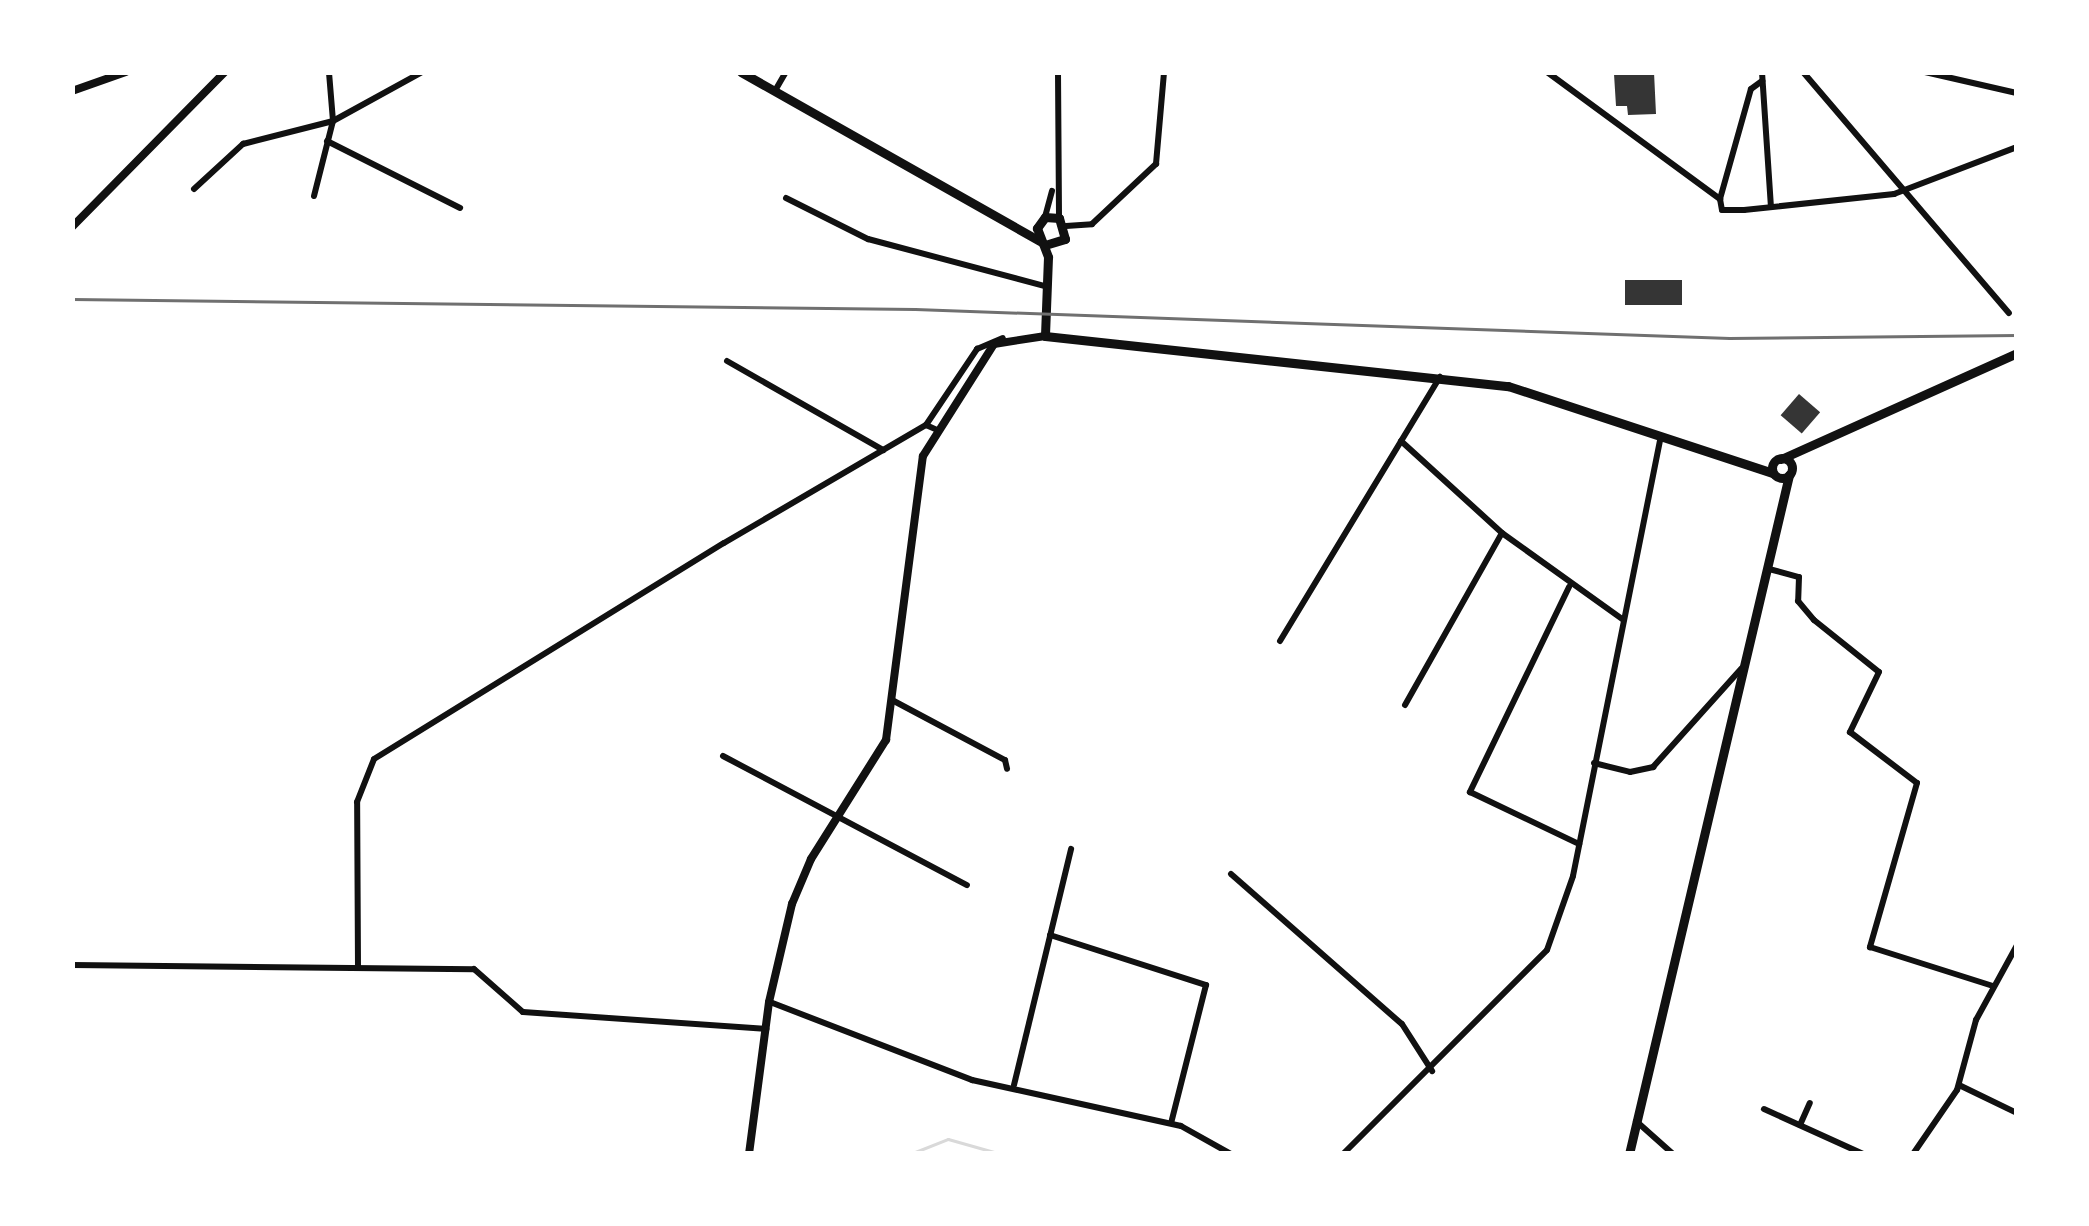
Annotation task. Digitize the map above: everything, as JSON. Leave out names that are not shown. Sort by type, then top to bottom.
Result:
[{"type":"main road","points":[[740,72],[1043,244],[1062,242]]},
{"type":"main road","points":[[1042,220],[1048,283],[1046,335],[1441,375],[1550,395],[1774,474],[1790,473]]},
{"type":"main road","points":[[1004,223],[1062,222],[1062,242],[1048,283]]},
{"type":"main road","points":[[1747,461],[1779,459],[1820,444],[2017,353]]},
{"type":"main road","points":[[1629,1154],[1779,505],[1790,473],[1820,444]]},
{"type":"main road","points":[[1779,459],[1790,473]]},
{"type":"main road","points":[[1779,459],[1774,474],[1779,505]]},
{"type":"street","points":[[72,92],[127,72]]},
{"type":"street","points":[[72,227],[226,72]]},
{"type":"street","points":[[314,196],[334,121],[329,72]]},
{"type":"street","points":[[194,189],[242,144],[334,121],[422,72]]},
{"type":"street","points":[[775,92],[786,72]]},
{"type":"street","points":[[1058,72],[1054,182],[1062,222],[1088,226],[1152,170],[1162,151],[1164,72]]},
{"type":"street","points":[[1803,72],[2009,313]]},
{"type":"street","points":[[1925,72],[2017,94]]},
{"type":"street","points":[[1552,74],[1720,199]]},
{"type":"street","points":[[1762,76],[1750,89],[1720,199],[1722,210],[1904,191],[2017,147]]},
{"type":"street","points":[[1762,76],[1771,207]]},
{"type":"street","points":[[327,142],[460,208]]},
{"type":"street","points":[[1042,220],[1054,182]]},
{"type":"street","points":[[786,198],[868,239],[1048,283]]},
{"type":"street","points":[[358,967],[357,802],[374,759],[926,425],[977,349],[1003,338],[1046,335]]},
{"type":"street","points":[[749,1154],[769,1001],[802,877],[881,749],[892,700],[914,495],[937,430],[1003,338]]},
{"type":"street","points":[[727,361],[883,450]]},
{"type":"street","points":[[1280,640],[1441,375]]},
{"type":"street","points":[[926,425],[937,430]]},
{"type":"street","points":[[1343,1154],[1432,1071],[1547,950],[1579,844],[1661,433]]},
{"type":"street","points":[[1401,441],[1569,587],[1623,619]]},
{"type":"street","points":[[1405,705],[1502,533]]},
{"type":"street","points":[[1765,568],[1799,577],[1798,601],[1814,620],[1879,672],[1850,732],[1917,783],[1870,947],[1993,986]]},
{"type":"street","points":[[1569,587],[1470,792],[1579,844]]},
{"type":"street","points":[[1594,763],[1630,772],[1653,767],[1743,666]]},
{"type":"street","points":[[892,700],[1005,760],[1006,769]]},
{"type":"street","points":[[723,756],[967,885]]},
{"type":"street","points":[[1014,1086],[1071,849]]},
{"type":"street","points":[[1232,874],[1402,1024],[1432,1071]]},
{"type":"street","points":[[1051,935],[1206,985],[1171,1123]]},
{"type":"street","points":[[1913,1154],[1959,1085],[1993,986],[2017,946]]},
{"type":"street","points":[[72,965],[478,970],[523,1012],[766,1029]]},
{"type":"street","points":[[769,1001],[937,1069],[1171,1123],[1231,1154]]},
{"type":"street","points":[[1959,1085],[2017,1113]]},
{"type":"street","points":[[1800,1125],[1810,1103]]},
{"type":"street","points":[[1764,1108],[1863,1154]]},
{"type":"street","points":[[1636,1121],[1673,1154]]},
{"type":"building","points":[[1654,72],[1656,114],[1628,115],[1627,106],[1616,106],[1614,74]]},
{"type":"building","points":[[1625,280],[1682,280],[1682,305],[1625,305]]},
{"type":"building","points":[[1799,394],[1820,412],[1802,434],[1781,415]]},
{"type":"waterway","points":[[910,1154],[948,1139],[1001,1154]]},
{"type":"railway","points":[[72,299],[915,309],[1729,338],[2017,335]]}]
